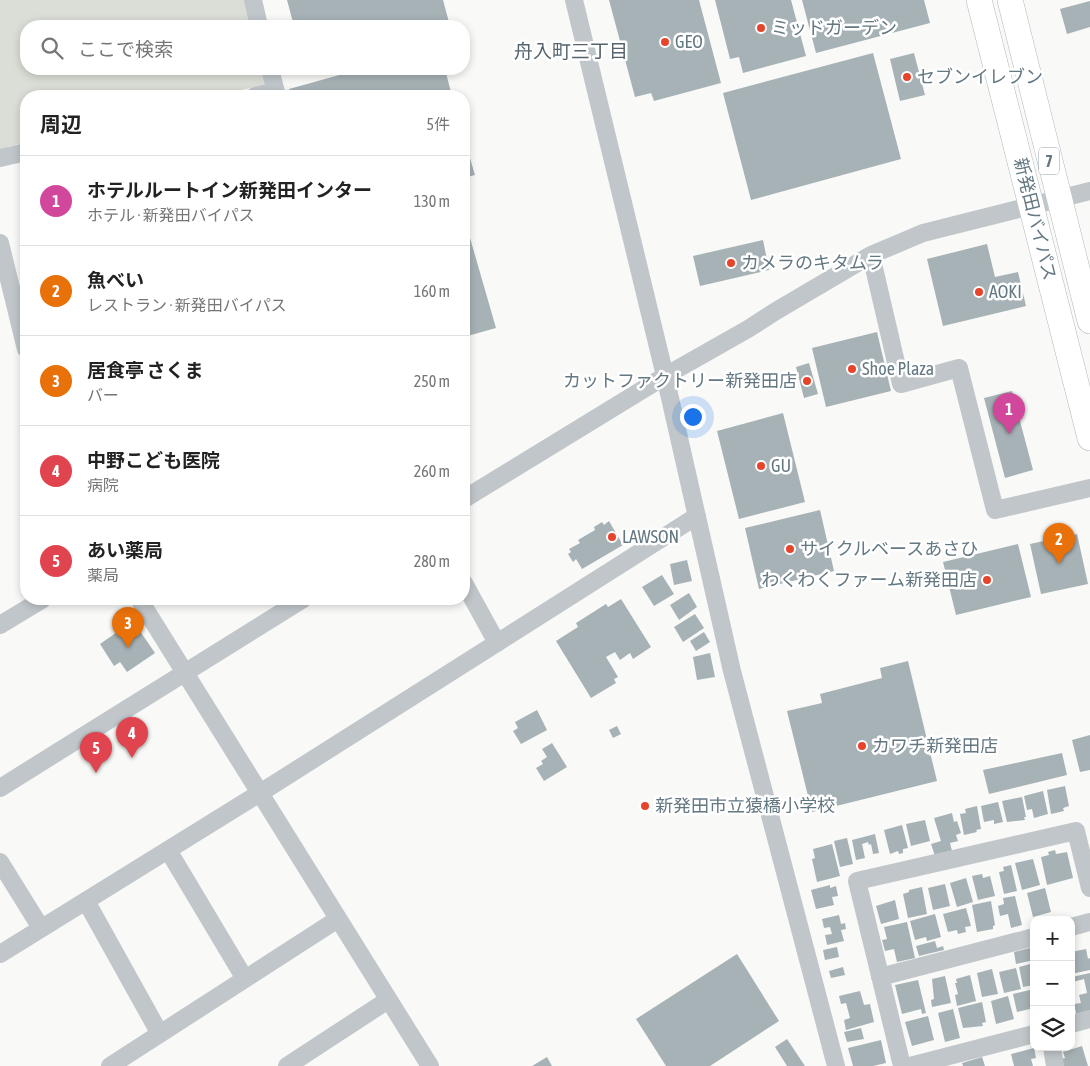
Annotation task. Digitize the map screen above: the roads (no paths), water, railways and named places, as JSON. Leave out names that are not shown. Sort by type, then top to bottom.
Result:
[{"type":"highway","name":"新発田バイパス","points":[[980,0],[1090,438]]},
{"type":"highway","name":"新発田バイパス","points":[[1010,0],[1090,322]]},
{"type":"street","points":[[253,0],[258,20]]},
{"type":"street","points":[[574,0],[665,376],[732,671],[836,1066]]},
{"type":"street","points":[[271,75],[275,90]]},
{"type":"street","points":[[0,158],[20,153]]},
{"type":"street","points":[[470,496],[665,376],[748,329],[871,255],[923,233],[1090,191]]},
{"type":"street","points":[[0,243],[20,325]]},
{"type":"street","points":[[871,255],[901,384],[959,368],[995,510],[1090,488]]},
{"type":"street","points":[[0,954],[260,793],[697,516]]},
{"type":"street","points":[[470,594],[497,643]]},
{"type":"street","points":[[2,617],[29,605]]},
{"type":"street","points":[[143,605],[430,1066]]},
{"type":"street","points":[[0,788],[293,605]]},
{"type":"street","points":[[902,1066],[857,881],[1076,831],[1090,888]]},
{"type":"street","points":[[168,850],[245,979]]},
{"type":"street","points":[[0,862],[41,928]]},
{"type":"street","points":[[86,901],[160,1034]]},
{"type":"street","points":[[110,1066],[338,919]]},
{"type":"street","points":[[1075,926],[1090,922]]},
{"type":"street","points":[[880,977],[1030,938]]},
{"type":"street","points":[[287,1066],[388,1000]]},
{"type":"street","points":[[1075,1023],[1090,1019]]},
{"type":"street","points":[[910,1066],[1030,1035]]},
{"type":"street","points":[[1053,1051],[1055,1066]]},
{"type":"place","name":"ミッドガーデン","points":[[761,28]]},
{"type":"place","name":"GEO","points":[[665,42]]},
{"type":"place","name":"セブンイレブン","points":[[907,77]]},
{"type":"place","name":"カメラのキタムラ","points":[[731,263]]},
{"type":"place","name":"AOKI","points":[[979,292]]},
{"type":"place","name":"Shoe Plaza","points":[[852,369]]},
{"type":"place","name":"カットファクトリー新発田店","points":[[807,381]]},
{"type":"place","name":"ホテルルートイン新発田インター","points":[[1009,434]]},
{"type":"place","name":"GU","points":[[761,466]]},
{"type":"place","name":"LAWSON","points":[[612,537]]},
{"type":"place","name":"サイクルベースあさひ","points":[[790,549]]},
{"type":"place","name":"魚べい","points":[[1059,564]]},
{"type":"place","name":"わくわくファーム新発田店","points":[[987,580]]},
{"type":"place","name":"居食亭 さくま","points":[[128,648]]},
{"type":"place","name":"カワチ新発田店","points":[[862,746]]},
{"type":"place","name":"中野こども医院","points":[[132,758]]},
{"type":"place","name":"あい薬局","points":[[96,773]]},
{"type":"place","name":"新発田市立猿橋小学校","points":[[645,806]]},
{"type":"district","name":"舟入町三丁目","points":[[571,51]]}]
